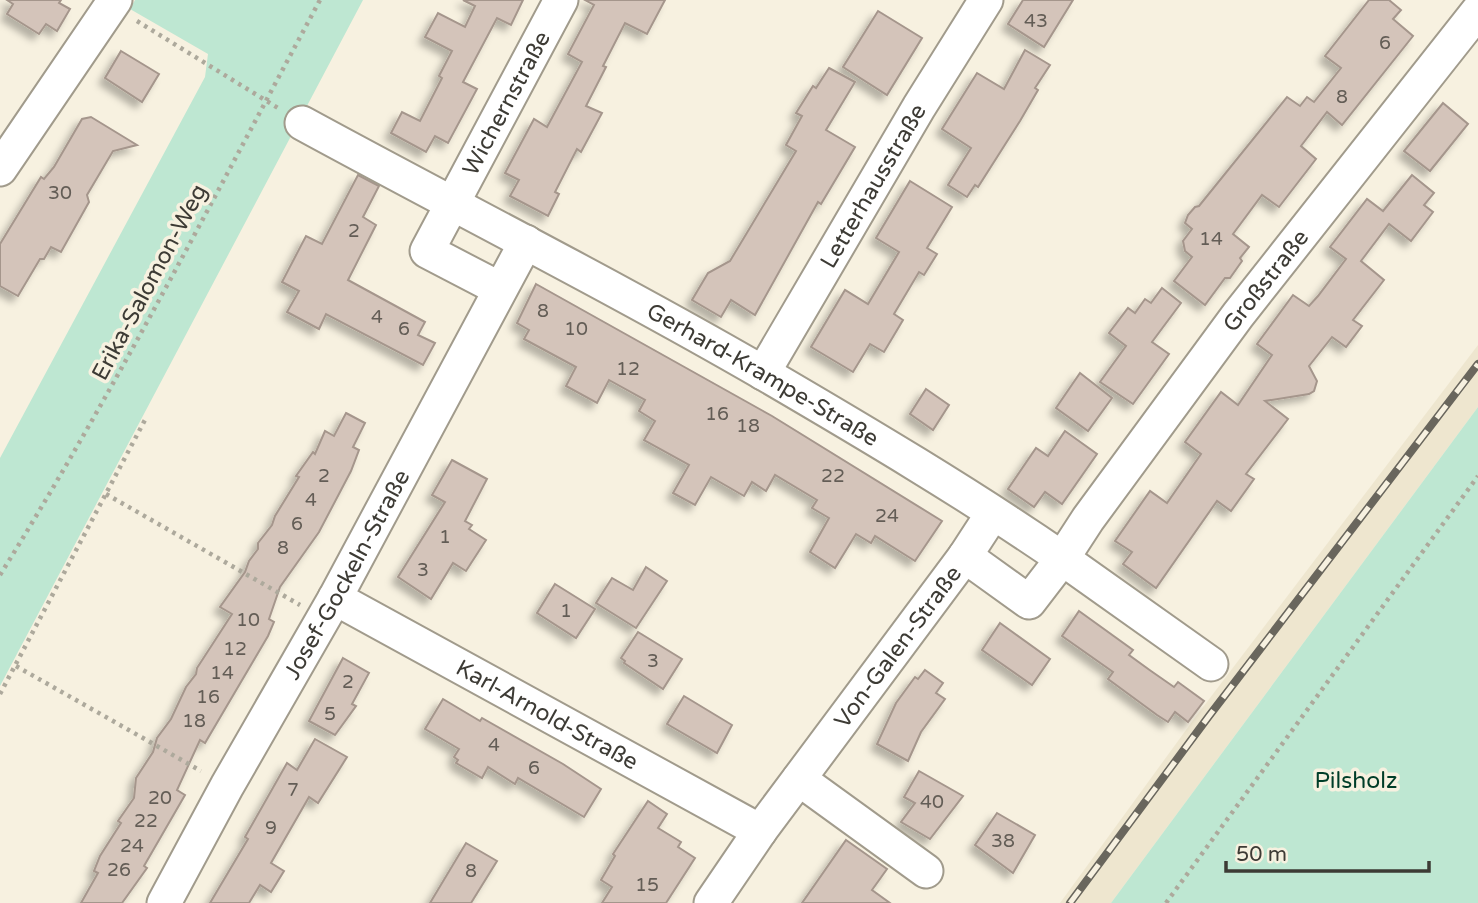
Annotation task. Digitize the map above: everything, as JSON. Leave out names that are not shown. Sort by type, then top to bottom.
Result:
[{"type":"street","name":"Wichernstraße","points":[[453,205],[561,0]]},
{"type":"street","name":"Letterhausstraße","points":[[763,373],[919,107],[986,0]]},
{"type":"street","points":[[0,169],[114,3]]},
{"type":"street","name":"Großstraße","points":[[1062,559],[1088,519],[1238,315],[1478,11]]},
{"type":"street","name":"Gerhard-Krampe-Straße","points":[[302,123],[526,242],[763,373],[993,513],[1211,664]]},
{"type":"street","points":[[453,205],[427,251],[500,289]]},
{"type":"street","name":"Josef-Gockeln-Straße","points":[[163,903],[329,608],[526,242]]},
{"type":"street","name":"Von-Galen-Straße","points":[[711,903],[760,831],[965,556],[993,513]]},
{"type":"street","points":[[965,556],[1029,601],[1062,559]]},
{"type":"street","name":"Karl-Arnold-Straße","points":[[329,608],[760,831]]},
{"type":"street","points":[[799,779],[926,871]]},
{"type":"path","name":"Erika-Salomon-Weg","points":[[0,575],[52,492],[142,335],[320,0]]},
{"type":"path","points":[[114,3],[265,102],[302,123]]},
{"type":"path","points":[[0,694],[146,418]]},
{"type":"path","points":[[1166,903],[1478,476]]},
{"type":"path","points":[[106,494],[329,608]]},
{"type":"path","points":[[16,666],[227,786]]},
{"type":"shaded area","points":[[1478,345],[1478,407],[1111,903],[1060,903],[1194,719]]},
{"type":"green space","points":[[135,0],[363,0],[0,686],[0,458],[205,77],[208,54],[130,9]]},
{"type":"green space","name":"Pilsholz","points":[[1478,407],[1478,903],[1111,903]]},
{"type":"building","points":[[7,0],[61,0],[59,3],[70,9],[57,31],[46,24],[39,34],[7,14],[13,4]]},
{"type":"building","points":[[463,0],[523,0],[511,25],[497,18],[463,82],[477,89],[448,143],[435,136],[426,152],[391,133],[402,112],[420,121],[442,78],[439,76],[452,51],[425,37],[438,13],[465,27],[475,6]]},
{"type":"building","points":[[585,0],[665,0],[647,34],[625,23],[586,106],[602,113],[581,152],[577,149],[555,192],[559,194],[548,216],[510,196],[519,180],[505,173],[534,119],[547,127],[582,62],[568,54],[594,5]]},
{"type":"building","points":[[1023,0],[1073,0],[1044,47],[1008,24]]},
{"type":"building","points":[[1369,0],[1389,0],[1401,10],[1393,19],[1413,36],[1342,125],[1327,112],[1301,146],[1316,159],[1279,207],[1262,195],[1233,234],[1249,247],[1240,258],[1242,261],[1205,305],[1174,281],[1192,257],[1185,251],[1183,241],[1192,229],[1185,223],[1188,215],[1199,206],[1287,97],[1300,106],[1307,97],[1314,102],[1341,68],[1325,56]]},
{"type":"building","points":[[878,11],[922,38],[887,95],[843,67]]},
{"type":"building","points":[[1025,50],[1050,65],[1035,88],[1038,90],[1020,121],[978,187],[975,185],[967,197],[948,185],[971,148],[942,129],[977,73],[1004,89]]},
{"type":"building","points":[[121,51],[159,74],[142,102],[105,78]]},
{"type":"building","points":[[829,68],[855,82],[826,130],[855,147],[821,204],[818,202],[755,315],[731,300],[721,317],[692,300],[708,273],[730,261],[796,151],[786,145],[802,116],[796,113],[813,86],[816,88]]},
{"type":"building","points":[[1443,103],[1468,124],[1430,171],[1404,151]]},
{"type":"building","points":[[91,117],[137,145],[113,151],[87,195],[89,202],[61,252],[51,247],[44,259],[40,259],[18,296],[0,286],[0,244],[41,177],[44,179],[54,167],[82,119]]},
{"type":"building","points":[[358,175],[379,186],[363,217],[376,225],[348,280],[425,322],[418,335],[435,343],[423,365],[326,314],[319,329],[287,312],[299,291],[282,282],[306,236],[322,244]]},
{"type":"building","points":[[1412,175],[1434,193],[1424,205],[1433,212],[1411,241],[1389,224],[1361,261],[1384,280],[1353,320],[1362,326],[1346,347],[1332,337],[1309,366],[1317,381],[1314,391],[1265,401],[1288,419],[1246,474],[1254,479],[1231,511],[1217,501],[1156,588],[1123,564],[1132,552],[1115,541],[1150,491],[1167,503],[1201,454],[1185,442],[1221,392],[1238,405],[1272,355],[1257,344],[1293,295],[1309,306],[1318,296],[1346,259],[1330,247],[1367,199],[1383,211]]},
{"type":"building","points":[[910,181],[952,207],[927,248],[937,254],[924,275],[919,272],[894,314],[903,320],[884,352],[870,344],[853,372],[811,347],[845,290],[868,304],[899,252],[876,238]]},
{"type":"building","points":[[536,284],[772,416],[942,521],[915,561],[875,536],[871,543],[856,534],[835,568],[810,552],[829,518],[812,508],[817,500],[775,475],[766,491],[752,482],[744,496],[711,477],[695,505],[673,493],[689,465],[644,440],[655,421],[639,411],[645,400],[609,380],[597,403],[566,386],[576,367],[524,339],[529,330],[517,323]]},
{"type":"building","points":[[1162,288],[1181,303],[1152,342],[1169,354],[1133,404],[1100,382],[1126,346],[1109,333],[1128,308],[1135,313],[1145,299],[1151,303]]},
{"type":"building","points":[[1080,373],[1112,398],[1088,431],[1056,408]]},
{"type":"building","points":[[926,389],[949,405],[933,430],[910,414]]},
{"type":"building","points":[[346,413],[365,423],[353,447],[359,450],[351,471],[319,532],[280,587],[269,619],[274,622],[268,636],[205,743],[200,740],[177,790],[185,795],[144,866],[147,868],[122,903],[81,903],[98,873],[94,871],[100,856],[121,823],[118,821],[134,798],[136,778],[153,752],[157,738],[171,719],[197,668],[232,614],[220,607],[245,572],[258,549],[258,543],[272,525],[299,477],[296,476],[313,452],[315,454],[325,431],[334,436]]},
{"type":"building","points":[[1065,431],[1097,454],[1062,504],[1045,492],[1034,507],[1008,489],[1036,448],[1048,456]]},
{"type":"building","points":[[452,460],[487,479],[465,521],[472,525],[469,529],[486,540],[466,571],[453,563],[431,599],[398,577],[445,502],[432,495]]},
{"type":"building","points":[[646,567],[667,581],[636,628],[596,603],[612,578],[633,590]]},
{"type":"building","points":[[555,584],[595,609],[576,638],[537,613]]},
{"type":"building","points":[[1079,611],[1133,650],[1129,655],[1151,671],[1174,687],[1178,682],[1204,701],[1188,722],[1175,712],[1168,722],[1157,715],[1108,679],[1113,672],[1062,636]]},
{"type":"building","points":[[1000,623],[1050,659],[1032,685],[982,650]]},
{"type":"building","points":[[638,632],[682,659],[663,689],[624,663],[621,658]]},
{"type":"building","points":[[343,658],[369,673],[352,704],[356,706],[335,735],[309,721]]},
{"type":"building","points":[[925,670],[943,683],[936,693],[945,699],[921,732],[908,761],[877,744],[896,703],[915,677],[918,679]]},
{"type":"building","points":[[684,696],[732,725],[717,753],[667,724]]},
{"type":"building","points":[[443,699],[563,764],[601,789],[584,817],[518,778],[515,784],[488,767],[482,778],[456,763],[458,760],[454,757],[459,749],[425,729]]},
{"type":"building","points":[[315,739],[347,757],[318,803],[309,797],[271,863],[284,871],[271,892],[260,885],[249,903],[210,903],[248,839],[245,837],[287,763],[297,770]]},
{"type":"building","points":[[919,771],[963,796],[930,839],[901,822],[915,803],[904,797]]},
{"type":"building","points":[[648,801],[667,814],[658,828],[681,842],[678,847],[695,858],[666,903],[602,903],[612,887],[601,880],[615,856],[613,854]]},
{"type":"building","points":[[997,813],[1035,835],[1013,873],[975,845]]},
{"type":"building","points":[[846,840],[887,869],[872,890],[890,903],[802,903]]},
{"type":"building","points":[[466,843],[497,861],[471,903],[430,903]]},
{"type":"railway","points":[[1070,903],[1478,364]]}]
